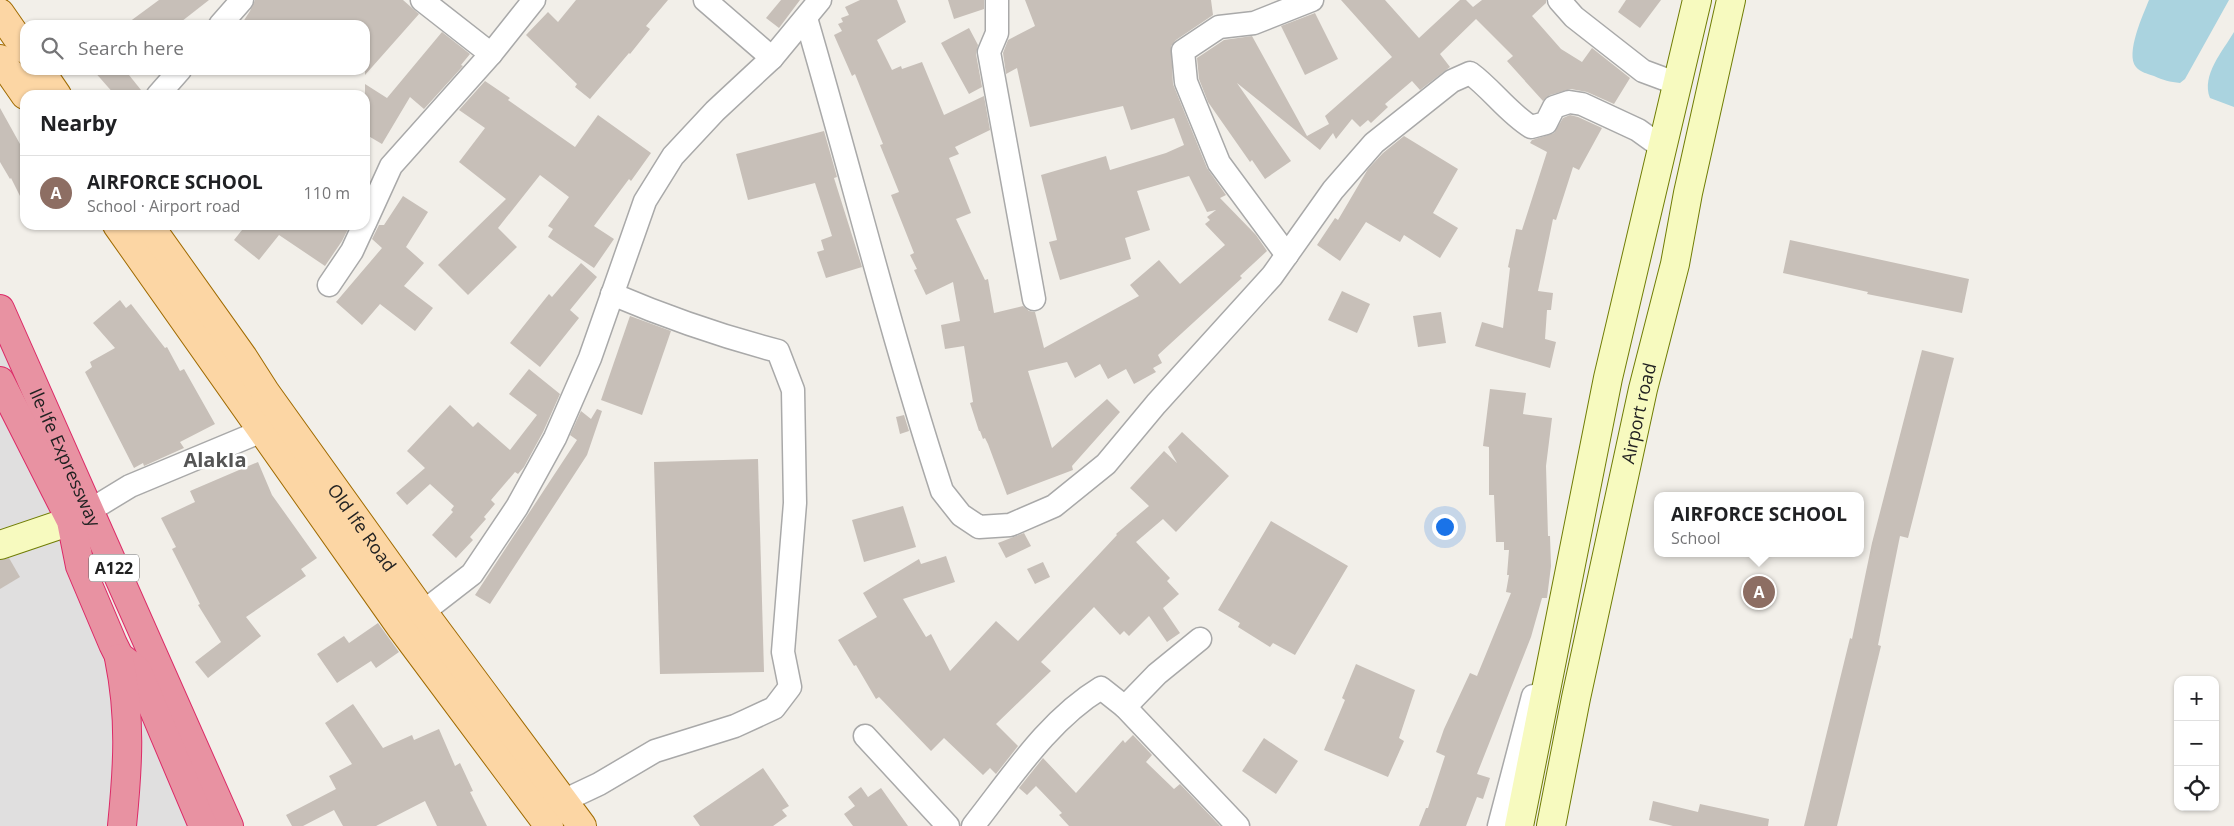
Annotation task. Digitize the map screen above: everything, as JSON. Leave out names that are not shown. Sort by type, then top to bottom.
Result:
[{"type":"highway","name":"Ile-Ife Expressway","points":[[0,309],[80,516],[228,826]]},
{"type":"highway","name":"Ile-Ife Expressway","points":[[0,381],[80,516],[80,566],[119,656],[137,670],[203,826]]},
{"type":"highway","points":[[119,656],[126,698],[129,742],[122,826]]},
{"type":"main road","name":"Airport road","points":[[1520,826],[1608,378],[1678,84],[1696,0]]},
{"type":"main road","name":"Airport road","points":[[1551,826],[1576,698],[1643,389],[1675,264],[1688,193],[1731,0]]},
{"type":"main road","points":[[0,13],[20,42]]},
{"type":"main road","points":[[0,59],[22,90]]},
{"type":"main road","points":[[43,75],[54,90]]},
{"type":"main road","name":"Old Ife Road","points":[[121,230],[233,365],[266,393],[423,612],[582,826]]},
{"type":"main road","name":"Old Ife Road","points":[[152,230],[233,365],[262,431],[402,629],[549,826]]},
{"type":"main road","points":[[0,545],[80,516]]},
{"type":"main road","points":[[1546,693],[1576,698]]},
{"type":"street","points":[[224,20],[242,0]]},
{"type":"street","points":[[422,0],[491,54]]},
{"type":"street","points":[[370,211],[391,166],[491,54],[534,0]]},
{"type":"street","points":[[705,0],[772,58]]},
{"type":"street","points":[[423,612],[472,574],[517,506],[555,438],[590,358],[644,201],[673,156],[715,111],[772,58],[820,0]]},
{"type":"street","points":[[997,0],[997,33],[989,52],[1034,299]]},
{"type":"street","points":[[1287,254],[1219,163],[1186,82],[1183,51],[1219,27],[1254,23],[1312,0]]},
{"type":"street","points":[[1559,0],[1574,17],[1643,71],[1678,84]]},
{"type":"street","points":[[806,18],[881,287],[942,490],[961,515],[979,527],[1010,525],[1054,506],[1106,464],[1156,404],[1272,276],[1332,190],[1374,143],[1452,82],[1470,73],[1484,83],[1515,118],[1531,127],[1546,123],[1554,108],[1569,102],[1582,104],[1638,130],[1663,148]]},
{"type":"street","points":[[162,90],[176,75]]},
{"type":"street","points":[[329,285],[352,251],[361,230]]},
{"type":"street","points":[[563,801],[599,784],[655,751],[735,726],[774,708],[790,687],[783,652],[795,503],[793,390],[778,351],[728,338],[668,317],[612,294]]},
{"type":"street","points":[[1499,826],[1554,618],[1598,397],[1603,384],[1608,378]]},
{"type":"street","points":[[80,516],[130,486],[262,431]]},
{"type":"street","points":[[1125,707],[1157,674],[1200,639]]},
{"type":"street","points":[[974,826],[1047,734],[1086,697],[1101,688],[1125,707],[1238,826]]},
{"type":"street","points":[[865,736],[948,826]]},
{"type":"shaded area","points":[[0,340],[137,670],[211,826],[0,826]]},
{"type":"water","points":[[2149,0],[2229,0],[2185,79],[2180,83],[2164,80],[2142,72],[2133,61],[2136,34]]},
{"type":"water","points":[[2234,32],[2234,107],[2210,98],[2208,81],[2214,64]]},
{"type":"building","points":[[159,0],[209,0],[183,20],[132,20]]},
{"type":"building","points":[[255,0],[403,0],[419,14],[370,69],[370,20],[244,20]]},
{"type":"building","points":[[576,0],[668,0],[646,26],[650,29],[590,99],[575,87],[577,84],[526,35],[548,12],[558,22]]},
{"type":"building","points":[[781,0],[800,0],[779,28],[766,18]]},
{"type":"building","points":[[860,0],[897,0],[906,22],[877,40],[892,70],[901,66],[902,69],[922,62],[944,115],[984,96],[990,130],[955,147],[959,154],[949,158],[971,213],[956,219],[985,280],[988,279],[994,313],[1023,306],[1029,311],[1035,312],[1044,348],[1139,296],[1130,285],[1159,260],[1180,284],[1225,245],[1205,224],[1210,220],[1207,217],[1216,210],[1207,212],[1189,176],[1137,191],[1150,230],[1125,238],[1131,259],[1060,280],[1049,242],[1057,240],[1041,175],[1106,156],[1110,170],[1166,153],[1184,145],[1174,118],[1131,130],[1123,106],[1030,127],[1017,68],[1006,74],[1003,53],[1008,40],[1035,26],[1025,0],[1211,0],[1213,15],[1176,40],[1171,46],[1173,84],[1207,168],[1226,195],[1220,198],[1256,235],[1267,251],[1240,276],[1242,278],[1158,355],[1162,363],[1153,368],[1156,372],[1134,384],[1126,369],[1108,379],[1100,364],[1075,378],[1067,362],[1028,371],[1052,448],[1107,399],[1120,412],[1072,466],[1073,470],[1007,495],[988,444],[979,431],[970,403],[973,402],[964,346],[945,349],[941,325],[960,321],[953,282],[926,295],[914,270],[917,269],[910,255],[914,253],[891,195],[899,192],[880,145],[883,144],[855,74],[852,76],[834,35],[842,31],[838,24],[843,22],[841,18],[849,15],[845,7]]},
{"type":"building","points":[[948,0],[984,0],[984,9],[954,19]]},
{"type":"building","points":[[1341,0],[1385,0],[1419,38],[1460,0],[1466,0],[1473,7],[1482,0],[1546,0],[1546,3],[1532,16],[1561,49],[1582,62],[1592,48],[1630,78],[1614,104],[1587,92],[1571,89],[1550,95],[1543,101],[1507,61],[1513,56],[1476,19],[1440,54],[1450,67],[1420,90],[1412,81],[1385,104],[1388,107],[1371,123],[1368,120],[1360,127],[1352,119],[1336,139],[1333,133],[1320,150],[1237,83],[1291,161],[1265,179],[1252,160],[1250,162],[1208,102],[1199,79],[1197,58],[1224,40],[1252,36],[1307,136],[1329,124],[1325,116],[1392,57]]},
{"type":"building","points":[[1626,0],[1661,0],[1640,28],[1618,12]]},
{"type":"building","points":[[1315,13],[1338,59],[1305,75],[1281,26]]},
{"type":"building","points":[[969,28],[978,45],[976,54],[982,87],[969,94],[941,43]]},
{"type":"building","points":[[442,32],[470,54],[461,65],[463,66],[424,109],[410,97],[382,144],[370,137],[370,90],[365,90],[365,84],[387,98]]},
{"type":"building","points":[[97,75],[129,75],[141,90],[111,90]]},
{"type":"building","points":[[485,81],[510,98],[508,100],[575,147],[598,115],[651,153],[594,226],[614,239],[594,268],[548,237],[553,229],[548,226],[569,197],[540,175],[498,228],[517,247],[468,295],[438,265],[506,199],[459,162],[485,128],[459,110]]},
{"type":"building","points":[[0,108],[20,144],[20,196],[0,162]]},
{"type":"building","points":[[1570,115],[1602,128],[1579,170],[1573,167],[1556,220],[1553,219],[1538,291],[1553,293],[1551,310],[1547,310],[1545,339],[1556,342],[1550,368],[1475,346],[1482,322],[1503,328],[1510,268],[1508,267],[1516,229],[1522,230],[1547,152],[1530,143],[1532,140],[1554,133],[1563,118]]},
{"type":"building","points":[[824,131],[837,177],[834,178],[862,267],[826,278],[817,252],[824,250],[821,240],[832,236],[815,183],[748,200],[736,154]]},
{"type":"building","points":[[1404,136],[1458,169],[1433,213],[1458,228],[1440,258],[1404,235],[1400,242],[1366,222],[1340,261],[1317,245],[1335,218],[1338,220],[1368,169],[1383,153]]},
{"type":"building","points":[[403,196],[428,212],[406,247],[424,263],[404,286],[433,308],[415,331],[380,304],[362,325],[336,302],[382,248],[372,239],[379,225],[384,225]]},
{"type":"building","points":[[242,230],[348,230],[325,266],[279,235],[259,260],[234,240]]},
{"type":"building","points":[[1790,240],[1969,279],[1962,313],[1867,294],[1868,292],[1783,273]]},
{"type":"building","points":[[581,263],[597,277],[570,310],[579,318],[540,367],[510,343],[549,294],[552,297]]},
{"type":"building","points":[[1342,291],[1370,304],[1357,333],[1328,320]]},
{"type":"building","points":[[120,300],[126,308],[131,304],[165,348],[167,347],[180,371],[184,369],[215,424],[180,442],[184,448],[144,466],[143,463],[134,468],[85,372],[92,367],[90,362],[115,348],[93,323]]},
{"type":"building","points":[[1441,312],[1446,343],[1418,347],[1413,316]]},
{"type":"building","points":[[630,316],[671,331],[642,415],[601,400]]},
{"type":"building","points":[[1922,350],[1954,358],[1908,538],[1900,536],[1878,645],[1881,646],[1837,826],[1804,826],[1850,638],[1852,639],[1872,543]]},
{"type":"building","points":[[529,369],[560,394],[543,432],[524,467],[518,474],[515,472],[491,500],[495,504],[484,517],[486,519],[470,537],[473,540],[456,558],[432,535],[453,512],[451,510],[454,506],[430,484],[407,505],[396,493],[425,468],[407,451],[450,405],[473,427],[478,422],[510,450],[537,415],[509,394]]},
{"type":"building","points":[[1490,389],[1526,393],[1523,414],[1552,418],[1546,466],[1551,566],[1547,598],[1542,598],[1531,637],[1477,774],[1490,778],[1483,799],[1477,797],[1466,826],[1419,826],[1426,808],[1428,808],[1445,756],[1436,752],[1444,729],[1470,673],[1477,676],[1511,593],[1506,592],[1509,575],[1507,575],[1509,550],[1504,550],[1504,542],[1496,542],[1494,495],[1489,495],[1489,447],[1483,446]]},
{"type":"building","points":[[597,409],[602,411],[587,455],[490,604],[475,595],[577,440],[570,435],[581,411],[591,419]]},
{"type":"building","points":[[904,415],[909,431],[900,434],[896,417]]},
{"type":"building","points":[[1182,432],[1229,476],[1176,532],[1163,519],[1136,542],[1170,578],[1167,581],[1179,594],[1163,608],[1180,633],[1167,642],[1149,616],[1129,636],[1124,631],[1120,635],[1094,607],[1041,662],[1051,671],[996,724],[1018,746],[996,774],[990,768],[983,775],[944,738],[931,751],[879,697],[876,699],[856,665],[854,666],[838,640],[877,617],[863,593],[919,559],[921,564],[946,556],[955,582],[903,599],[926,637],[931,634],[950,671],[996,621],[1018,641],[1116,534],[1149,506],[1130,488],[1164,451],[1177,463],[1168,447]]},
{"type":"building","points":[[758,459],[764,672],[660,674],[654,462]]},
{"type":"building","points":[[258,462],[272,495],[317,558],[301,569],[306,576],[246,617],[261,636],[208,678],[195,662],[221,642],[198,605],[200,604],[172,549],[176,547],[161,518],[195,502],[190,491]]},
{"type":"building","points":[[903,506],[916,547],[864,562],[852,520]]},
{"type":"building","points":[[1271,521],[1348,566],[1295,655],[1273,643],[1270,647],[1238,627],[1240,623],[1218,610]]},
{"type":"building","points":[[1024,533],[1031,546],[1006,558],[998,543]]},
{"type":"building","points":[[9,558],[20,577],[0,589],[0,560]]},
{"type":"building","points":[[1043,562],[1050,577],[1035,584],[1027,569]]},
{"type":"building","points":[[378,623],[399,652],[376,668],[371,661],[337,683],[317,654],[344,636],[349,643]]},
{"type":"building","points":[[1356,664],[1415,690],[1399,738],[1404,741],[1388,777],[1324,750],[1345,700],[1342,698]]},
{"type":"building","points":[[353,704],[383,748],[412,735],[414,740],[439,729],[455,766],[460,763],[473,791],[470,792],[487,826],[437,826],[425,801],[376,826],[343,826],[334,810],[303,826],[292,826],[286,815],[336,789],[329,776],[352,764],[325,723]]},
{"type":"building","points":[[1133,735],[1152,755],[1146,762],[1174,789],[1180,784],[1220,826],[1069,826],[1059,815],[1062,813],[1036,786],[1027,795],[1019,788],[1043,758],[1076,793],[1123,740],[1125,743]]},
{"type":"building","points":[[1264,738],[1298,761],[1276,794],[1242,771]]},
{"type":"building","points":[[763,768],[789,806],[782,810],[787,816],[773,826],[700,826],[693,816]]},
{"type":"building","points":[[861,787],[868,797],[881,788],[908,826],[853,826],[844,814],[855,806],[848,797]]},
{"type":"building","points":[[1653,801],[1698,812],[1700,804],[1769,819],[1768,826],[1673,826],[1649,820]]},
{"type":"place","name":"AIRFORCE SCHOOL","points":[[1759,592]]},
{"type":"district","name":"AlakIa","points":[[215,459]]}]
